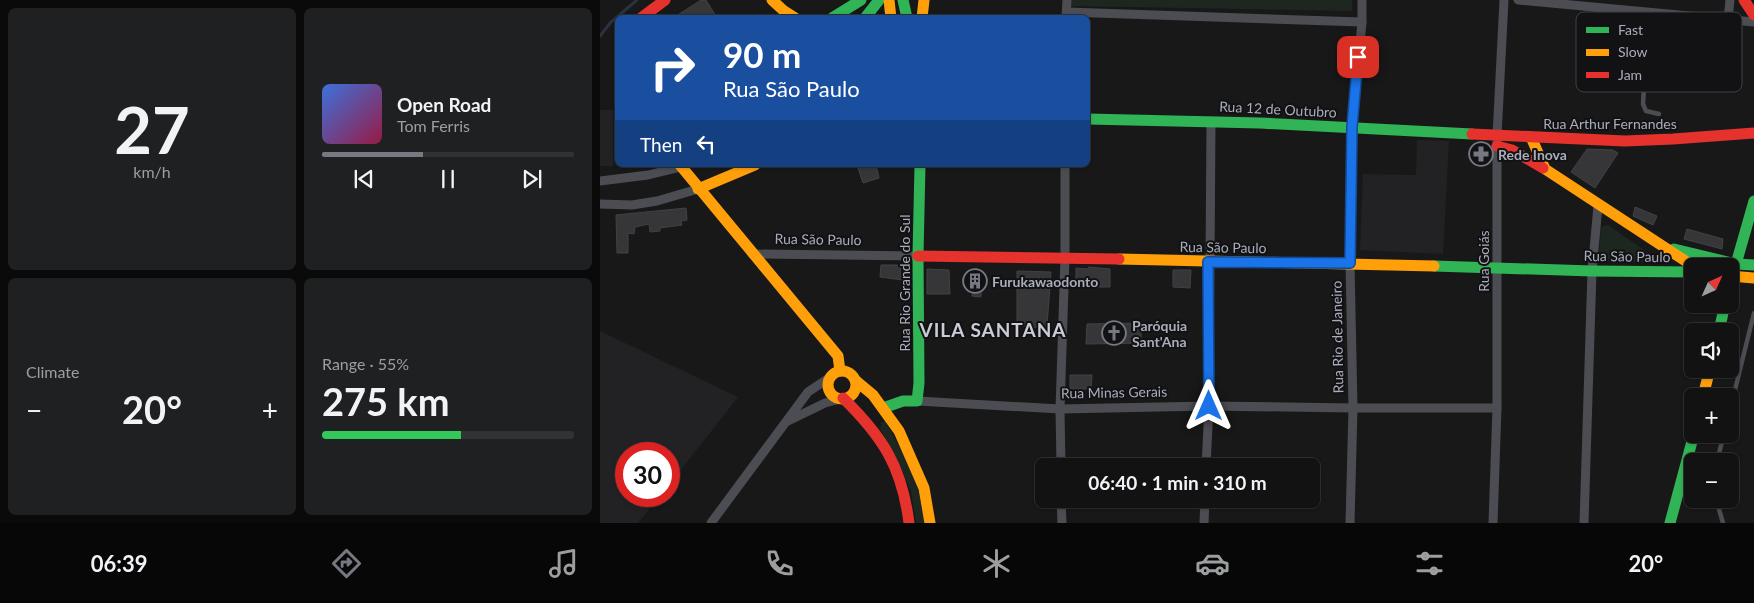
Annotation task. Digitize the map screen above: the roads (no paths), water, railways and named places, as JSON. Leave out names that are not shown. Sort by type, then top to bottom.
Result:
[{"type":"main road","points":[[646,15],[665,0]]},
{"type":"main road","points":[[772,0],[790,15]]},
{"type":"main road","points":[[837,15],[861,0]]},
{"type":"main road","points":[[866,15],[879,0]]},
{"type":"main road","points":[[889,0],[891,15]]},
{"type":"main road","points":[[903,0],[906,15]]},
{"type":"main road","points":[[922,15],[924,0]]},
{"type":"main road","points":[[1744,0],[1754,15]]},
{"type":"main road","name":"Rua 12 de Outubro","points":[[1090,119],[1211,120],[1352,127],[1497,141]]},
{"type":"main road","name":"Rua Arthur Fernandes","points":[[1497,141],[1531,137],[1626,141],[1672,140],[1754,133]]},
{"type":"main road","points":[[1531,137],[1545,169]]},
{"type":"main road","points":[[1497,141],[1520,153],[1598,206],[1684,260]]},
{"type":"main road","points":[[682,167],[838,356],[840,370]]},
{"type":"main road","points":[[698,189],[750,167]]},
{"type":"main road","name":"Rua Rio Grande do Sul","points":[[917,401],[919,383],[918,256],[920,167]]},
{"type":"main road","points":[[1738,258],[1754,201]]},
{"type":"main road","points":[[1665,246],[1712,258]]},
{"type":"main road","name":"Rua São Paulo","points":[[918,256],[1065,257],[1208,262],[1350,263],[1592,271],[1684,272]]},
{"type":"main road","points":[[1739,264],[1754,264]]},
{"type":"main road","points":[[1739,280],[1753,281]]},
{"type":"main road","points":[[909,523],[903,491],[884,444],[870,424],[842,398],[829,391],[829,378],[840,370],[849,373],[873,395],[899,431],[924,488],[930,523]]},
{"type":"main road","points":[[842,398],[853,394],[855,380]]},
{"type":"main road","name":"Rua Minas Gerais","points":[[883,408],[903,401],[917,401]]},
{"type":"main road","points":[[870,424],[883,408]]},
{"type":"main road","points":[[1670,523],[1692,443]]},
{"type":"street","points":[[1066,15],[1067,0]]},
{"type":"street","name":"Rua Rio de Janeiro","points":[[1350,523],[1353,408],[1350,263],[1352,127],[1362,22],[1362,0]]},
{"type":"street","name":"Rua Goiás","points":[[1493,523],[1497,408],[1497,141],[1504,0]]},
{"type":"street","points":[[1518,0],[1651,12]]},
{"type":"street","points":[[1090,16],[1362,22]]},
{"type":"street","points":[[1206,458],[1209,406],[1208,262],[1211,120]]},
{"type":"street","points":[[600,181],[648,175],[677,167]]},
{"type":"street","points":[[1061,458],[1060,409],[1065,257],[1065,167]]},
{"type":"street","points":[[600,204],[632,204],[658,201],[698,189]]},
{"type":"street","points":[[1584,523],[1592,271],[1598,206]]},
{"type":"street","name":"Rua São Paulo","points":[[752,254],[918,256]]},
{"type":"street","points":[[711,523],[808,392],[829,378]]},
{"type":"street","points":[[785,422],[825,403],[842,398]]},
{"type":"street","name":"Rua Minas Gerais","points":[[917,401],[1060,409],[1209,406],[1497,408]]},
{"type":"street","points":[[1061,508],[1062,523]]},
{"type":"street","points":[[1204,523],[1205,508]]},
{"type":"lane","points":[[1644,92],[1643,104],[1646,110],[1659,114]]},
{"type":"lane","points":[[1735,388],[1754,313]]},
{"type":"lane","points":[[1718,508],[1722,523]]},
{"type":"waterway","points":[[619,15],[637,0]]},
{"type":"waterway","points":[[600,36],[615,19]]},
{"type":"place","name":"Rede Inova","points":[[1481,154]]},
{"type":"place","name":"Furukawaodonto","points":[[975,281]]},
{"type":"place","name":"Paróquia Sant'Ana","points":[[1114,333]]},
{"type":"district","name":"VILA SANTANA","points":[[993,329]]}]
